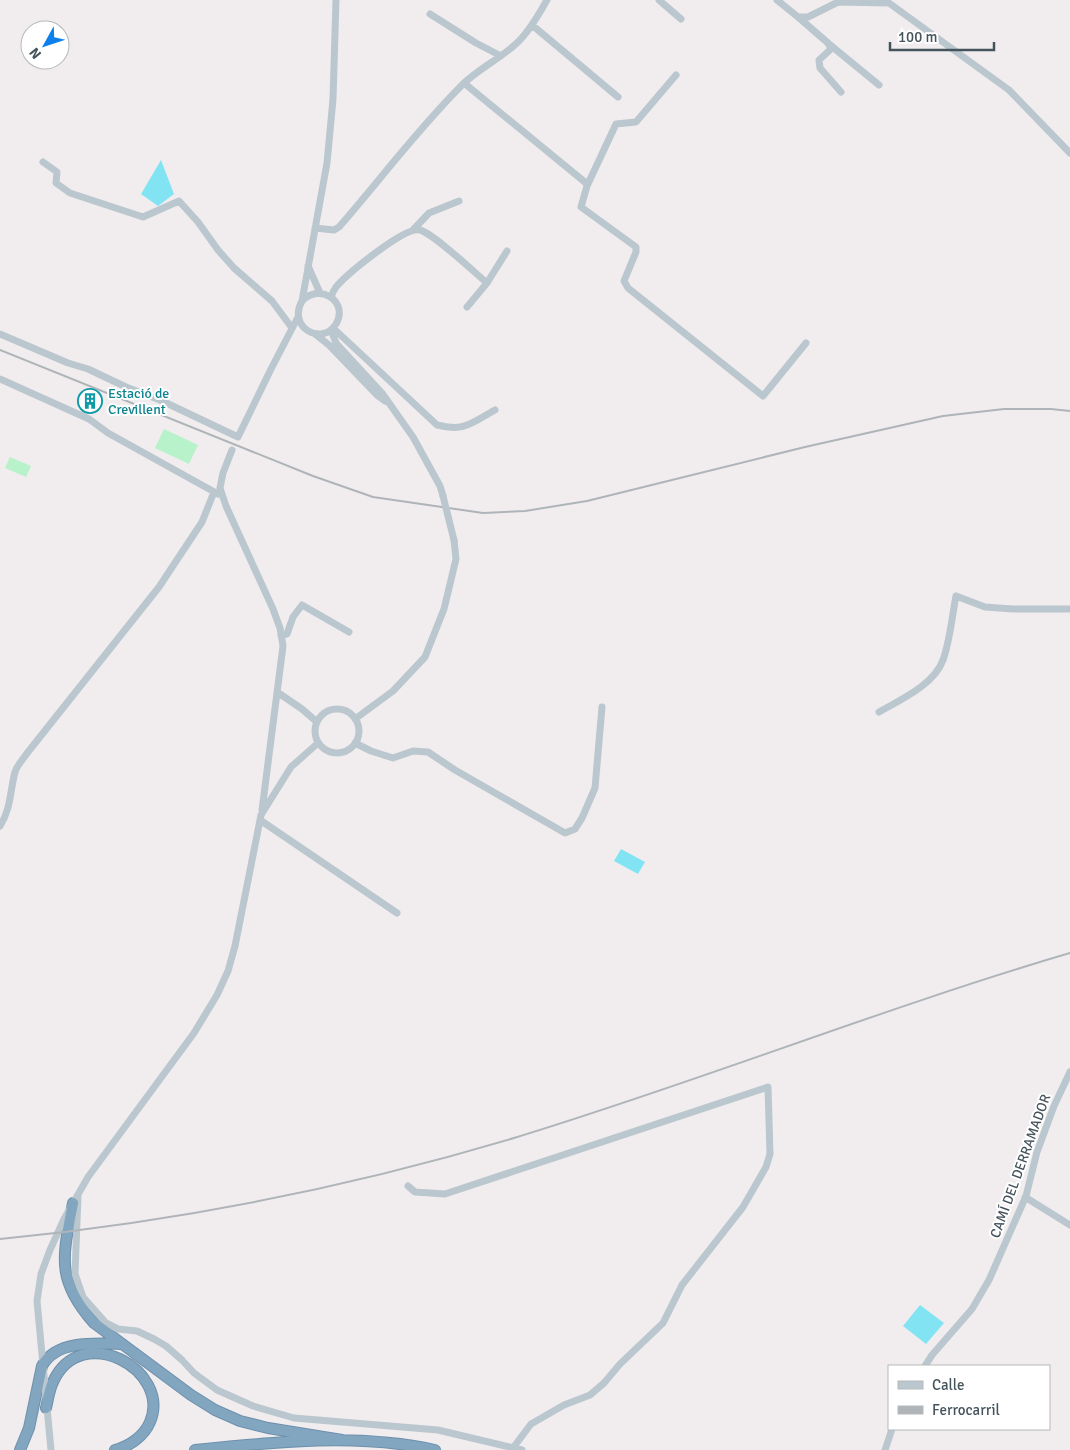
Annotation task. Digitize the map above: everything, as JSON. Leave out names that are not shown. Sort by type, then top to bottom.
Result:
[{"type":"highway","points":[[76,1198],[64,1250],[65,1268],[69,1285],[81,1308],[94,1323],[120,1344],[191,1395],[232,1418],[268,1428],[342,1440],[387,1443],[435,1450]]},
{"type":"highway","points":[[20,1450],[30,1428],[42,1366],[51,1354],[71,1346],[86,1343],[120,1344]]},
{"type":"highway","points":[[46,1408],[52,1383],[64,1366],[76,1357],[86,1353],[99,1353],[114,1357],[129,1365],[143,1377],[150,1389],[154,1402],[153,1414],[145,1432],[134,1441],[115,1450]]},
{"type":"highway","points":[[195,1450],[261,1443],[342,1440]]},
{"type":"street","points":[[0,334],[160,400],[238,437],[298,317],[299,306],[302,301],[328,163],[333,99],[336,0]]},
{"type":"street","points":[[315,228],[334,230],[339,228],[398,157],[464,83],[478,70],[501,56],[520,41],[548,0]]},
{"type":"street","points":[[659,0],[681,19]]},
{"type":"street","points":[[777,0],[879,85]]},
{"type":"street","points":[[798,17],[808,17],[838,2],[890,3],[1009,90],[1070,153]]},
{"type":"street","points":[[430,14],[476,43],[501,56]]},
{"type":"street","points":[[532,25],[618,97]]},
{"type":"street","points":[[828,43],[831,49],[819,60],[820,68],[841,92]]},
{"type":"street","points":[[676,75],[636,122],[616,124],[587,186],[581,207],[636,247],[636,252],[624,281],[628,288],[763,396],[806,343]]},
{"type":"street","points":[[464,83],[586,183],[587,186]]},
{"type":"street","points":[[44,162],[57,172],[56,183],[70,193],[143,218],[179,201],[234,268],[272,301],[292,328]]},
{"type":"street","points":[[414,230],[429,213],[459,201]]},
{"type":"street","points":[[331,297],[336,287],[395,238],[414,230],[421,230],[434,239],[486,282]]},
{"type":"street","points":[[467,307],[506,251]]},
{"type":"street","points":[[308,266],[320,293]]},
{"type":"street","points":[[302,301],[310,295],[320,293],[331,297],[338,307],[338,320],[332,329],[326,333],[314,334]]},
{"type":"street","points":[[298,317],[303,328],[329,345],[378,396],[389,404]]},
{"type":"street","points":[[332,329],[336,343],[382,394],[413,437],[440,486],[454,540],[456,559],[444,609],[424,656],[392,691],[355,719]]},
{"type":"street","points":[[332,329],[437,425],[463,428],[494,410]]},
{"type":"street","points":[[0,379],[89,419],[108,433],[223,497]]},
{"type":"street","points":[[50,1450],[37,1301],[41,1274],[61,1225],[88,1177],[194,1033],[217,995],[228,971],[235,946],[260,817],[283,646],[280,628],[220,488],[223,473],[232,450]]},
{"type":"street","points":[[0,826],[6,817],[15,770],[159,587],[202,522],[214,492]]},
{"type":"street","points":[[879,712],[929,680],[942,661],[956,596],[985,607],[1070,609]]},
{"type":"street","points":[[281,636],[287,634],[293,617],[302,605],[349,632]]},
{"type":"street","points":[[277,692],[317,722]]},
{"type":"street","points":[[355,743],[370,751],[393,758],[413,752],[428,752],[455,770],[565,833],[575,829],[595,788],[602,707]]},
{"type":"street","points":[[332,710],[345,711],[355,719],[358,726],[358,734],[355,743],[345,751],[338,753],[330,752],[318,743],[315,736],[317,722],[326,712],[332,710]]},
{"type":"street","points":[[260,817],[291,767],[318,743]]},
{"type":"street","points":[[260,817],[397,913]]},
{"type":"street","name":"CAMÍ DEL DERRAMADOR","points":[[926,1365],[932,1355],[972,1310],[989,1280],[1025,1196],[1037,1152],[1054,1106],[1070,1072]]},
{"type":"street","points":[[408,1186],[415,1192],[445,1194],[768,1087],[770,1154],[766,1167],[743,1207],[682,1285],[663,1323],[590,1395],[564,1405],[531,1424],[513,1448]]},
{"type":"street","points":[[1025,1196],[1070,1225]]},
{"type":"street","points":[[76,1198],[75,1274],[83,1297],[106,1323],[118,1329],[137,1331],[166,1346],[194,1373],[217,1390],[253,1406],[294,1418],[438,1430],[522,1450]]},
{"type":"street","points":[[885,1450],[892,1430]]},
{"type":"green space","points":[[164,429],[198,445],[189,464],[155,448]]},
{"type":"green space","points":[[10,457],[31,466],[26,477],[5,468]]},
{"type":"water","points":[[161,160],[174,194],[158,206],[141,194]]},
{"type":"water","points":[[621,849],[645,862],[638,874],[614,861]]},
{"type":"water","points":[[920,1305],[944,1323],[926,1344],[903,1326]]},
{"type":"railway","points":[[0,350],[313,476],[373,497],[483,513],[525,511],[587,501],[805,447],[943,416],[1004,409],[1070,411]]},
{"type":"railway","points":[[0,1239],[65,1232],[195,1213],[324,1187],[451,1156],[584,1116],[931,997],[1070,953]]},
{"type":"place","name":"Estació de Crevillent","points":[[90,401]]}]
